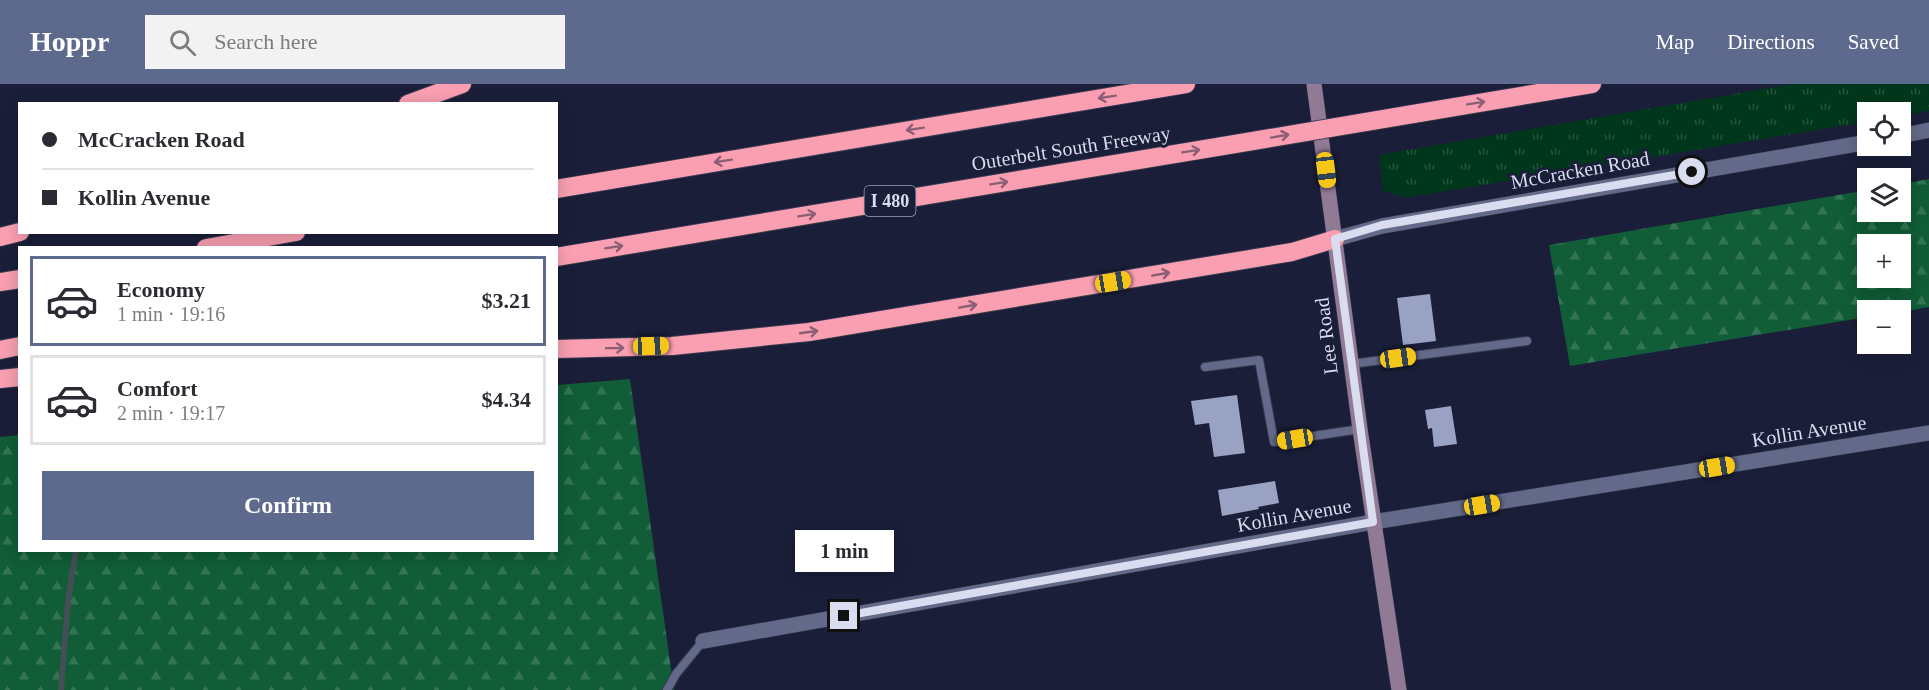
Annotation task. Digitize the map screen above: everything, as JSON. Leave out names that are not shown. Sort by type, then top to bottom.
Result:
[{"type":"highway","points":[[413,102],[462,84]]},
{"type":"highway","points":[[558,189],[1186,84]]},
{"type":"highway","name":"Outerbelt South Freeway","points":[[558,257],[1592,84]]},
{"type":"highway","points":[[0,237],[18,232]]},
{"type":"highway","points":[[217,246],[285,234]]},
{"type":"highway","points":[[558,349],[672,346],[756,339],[820,330],[1292,252],[1335,239]]},
{"type":"highway","points":[[0,282],[18,279]]},
{"type":"highway","points":[[0,350],[18,346]]},
{"type":"highway","points":[[0,379],[18,377]]},
{"type":"main road","name":"Lee Road","points":[[1314,84],[1360,429],[1398,690]]},
{"type":"street","points":[[1911,134],[1929,130]]},
{"type":"street","name":"McCracken Road","points":[[1335,239],[1382,225],[1857,144]]},
{"type":"street","name":"Kollin Avenue","points":[[703,641],[1373,522],[1929,433]]},
{"type":"lane","points":[[1351,364],[1527,341]]},
{"type":"lane","points":[[1205,367],[1259,360],[1274,442],[1360,429]]},
{"type":"lane","points":[[667,690],[676,674],[703,641]]},
{"type":"green space","points":[[1792,84],[1929,84],[1929,111],[1911,114],[1911,102],[1857,102],[1857,124],[1416,196],[1405,197],[1383,191],[1379,155]]},
{"type":"green space","points":[[1929,179],[1929,307],[1911,310],[1911,300],[1857,300],[1857,319],[1570,366],[1549,245],[1857,192],[1857,222],[1911,222],[1911,182]]},
{"type":"green space","points":[[630,379],[674,690],[0,690],[0,437],[18,435],[18,552],[558,552],[558,385]]},
{"type":"building","points":[[1430,294],[1436,341],[1403,345],[1397,298]]},
{"type":"building","points":[[1237,395],[1245,453],[1214,457],[1209,423],[1195,425],[1191,401]]},
{"type":"building","points":[[1451,406],[1457,444],[1434,447],[1432,428],[1428,429],[1425,410]]},
{"type":"building","points":[[1275,481],[1279,503],[1222,516],[1218,490]]},
{"type":"waterway","points":[[61,690],[68,601],[76,552]]},
{"type":"route","points":[[844,616],[1373,522],[1335,239],[1382,225],[1692,172]]}]
